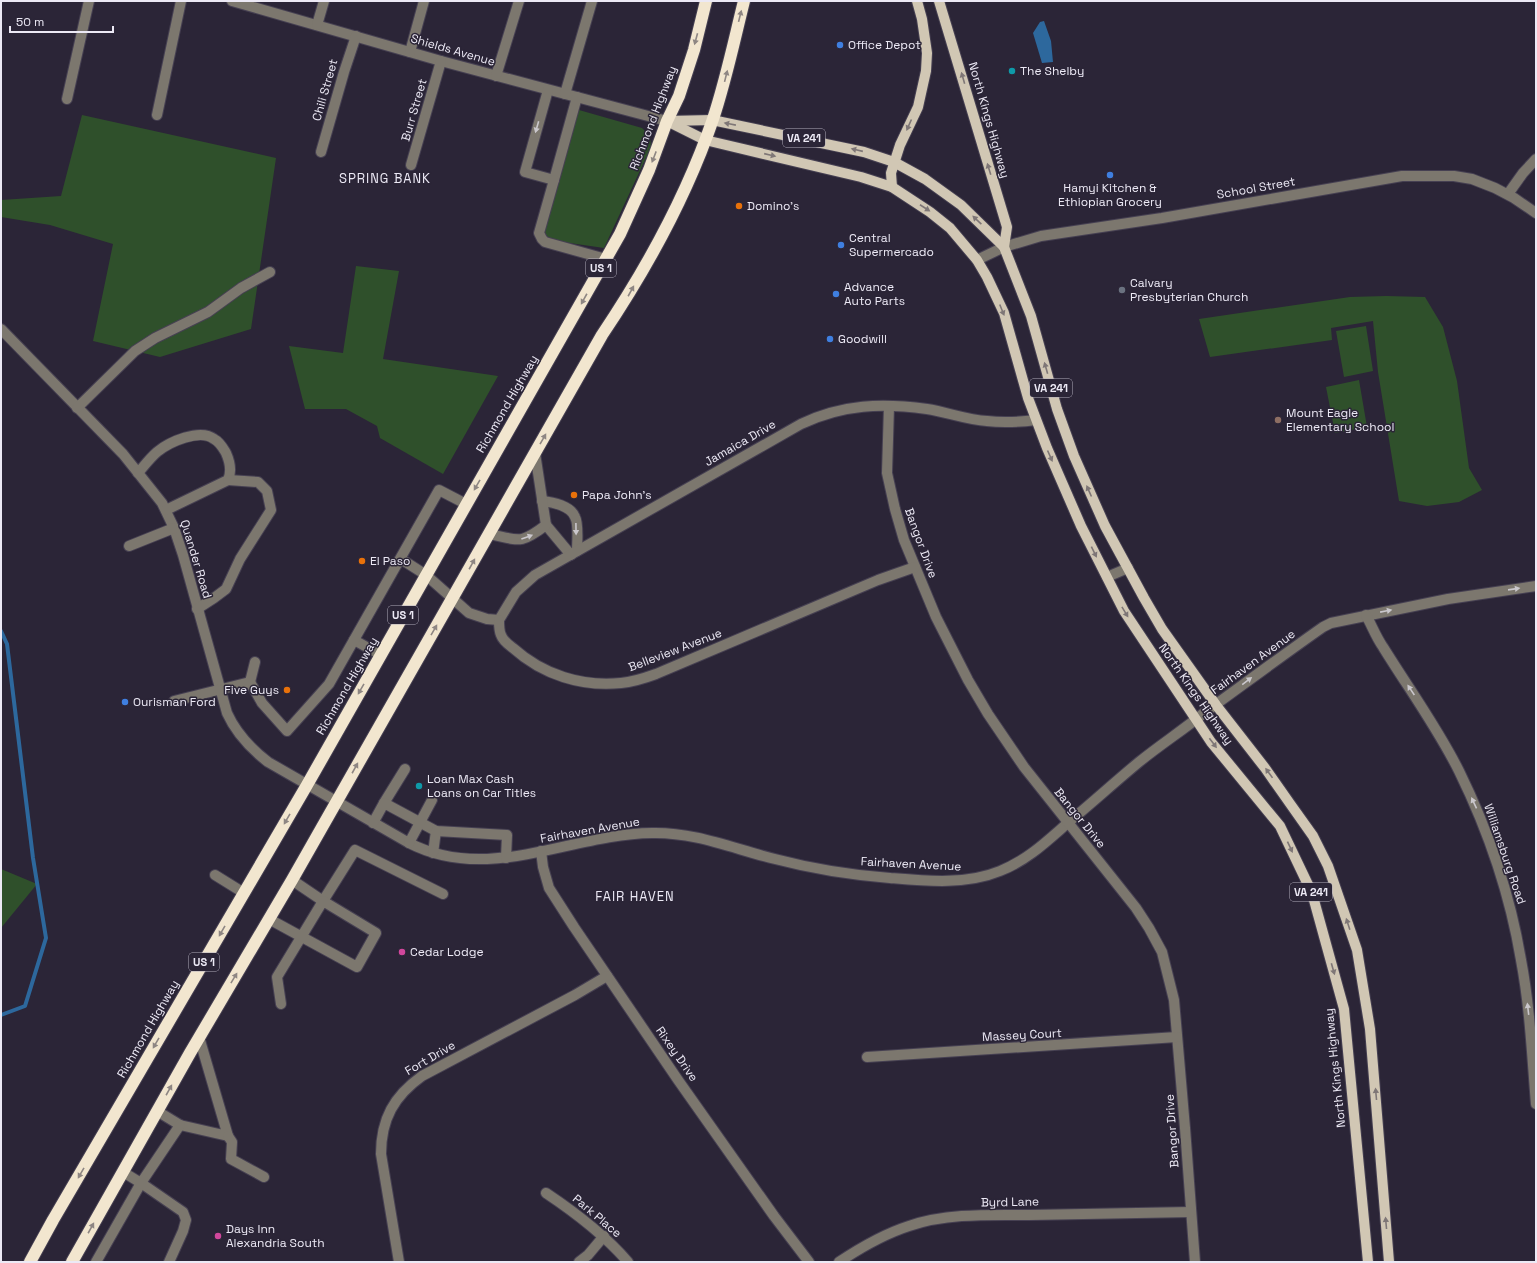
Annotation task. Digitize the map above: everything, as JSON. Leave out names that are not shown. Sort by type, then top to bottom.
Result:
[{"type":"highway","name":"Richmond Highway","points":[[30,1262],[307,785],[620,234],[646,177],[679,96],[694,50],[706,1]]},
{"type":"highway","name":"US 1","points":[[72,1262],[199,1038],[292,880],[602,335],[624,302],[664,231],[691,174],[712,120],[724,84],[744,1]]},
{"type":"main road","points":[[892,188],[891,172],[918,107],[926,71],[927,52],[922,19],[917,1]]},
{"type":"main road","name":"North Kings Highway","points":[[939,1],[1007,227],[1004,247]]},
{"type":"main road","name":"North Kings Highway","points":[[668,121],[712,120],[864,152],[894,162],[926,179],[960,205],[1004,247],[1030,316],[1057,409],[1074,456],[1105,526],[1162,629],[1216,704],[1265,768],[1312,836],[1328,866],[1357,950],[1370,1029],[1389,1262]]},
{"type":"main road","name":"North Kings Highway","points":[[668,121],[705,140],[862,177],[892,188],[930,212],[950,228],[977,260],[1004,313],[1036,420],[1047,448],[1078,519],[1124,611],[1211,742],[1280,826],[1312,894],[1344,1009],[1356,1152],[1368,1262]]},
{"type":"street","points":[[67,99],[89,1]]},
{"type":"street","points":[[157,115],[181,1]]},
{"type":"street","name":"Shields Avenue","points":[[232,1],[441,61],[668,121]]},
{"type":"street","points":[[317,25],[324,1]]},
{"type":"street","points":[[410,52],[424,1]]},
{"type":"street","points":[[496,76],[519,1]]},
{"type":"street","points":[[565,94],[592,1]]},
{"type":"street","name":"Chili Street","points":[[321,152],[356,36]]},
{"type":"street","name":"Burr Street","points":[[411,165],[441,61]]},
{"type":"street","points":[[548,90],[525,172],[554,180]]},
{"type":"street","points":[[577,97],[539,232],[540,236],[546,242],[606,259]]},
{"type":"street","points":[[1508,194],[1523,173],[1536,160]]},
{"type":"street","name":"School Street","points":[[977,260],[1004,247],[1041,236],[1162,218],[1402,176],[1454,176],[1472,180],[1508,194],[1536,213]]},
{"type":"street","points":[[77,408],[135,351],[156,338],[208,312],[241,288],[270,272]]},
{"type":"street","name":"Quander Road","points":[[1,329],[123,454],[162,503],[174,528],[183,555],[219,689],[232,723],[252,749],[268,762],[336,802]]},
{"type":"street","name":"Jamaica Drive","points":[[499,620],[520,587],[536,575],[780,436],[818,416],[844,408],[889,406],[928,409],[987,421],[1020,422],[1036,420]]},
{"type":"street","name":"Bangor Drive","points":[[889,406],[887,473],[895,509],[904,540],[936,617],[968,680],[988,714],[1024,767],[1136,908],[1162,952],[1174,1000],[1195,1262]]},
{"type":"street","points":[[138,473],[156,452],[172,442],[190,436],[203,435],[214,438],[222,446],[228,458],[231,473],[228,480]]},
{"type":"street","points":[[535,453],[546,525],[574,553]]},
{"type":"street","points":[[166,510],[228,480],[258,482],[266,491],[271,510],[240,559],[226,589],[197,609]]},
{"type":"street","points":[[255,662],[250,682],[262,704],[287,731],[329,684],[440,490],[466,504]]},
{"type":"street","points":[[542,501],[560,505],[574,514],[576,520],[574,553]]},
{"type":"street","points":[[489,534],[522,540],[546,525]]},
{"type":"street","points":[[129,546],[174,528]]},
{"type":"street","points":[[401,559],[426,575],[474,616],[499,620]]},
{"type":"street","name":"Belleview Avenue","points":[[499,620],[501,636],[503,639],[520,655],[539,667],[562,677],[582,683],[622,683],[656,674],[878,580],[915,567]]},
{"type":"street","points":[[1107,577],[1128,568]]},
{"type":"street","name":"Fairhaven Avenue","points":[[336,802],[409,843],[433,853],[458,858],[506,858],[619,835],[664,833],[708,839],[774,859],[833,872],[890,878],[957,881],[986,876],[1013,866],[1044,844],[1141,760],[1274,661],[1323,627],[1331,623],[1366,615],[1448,599],[1536,586]]},
{"type":"street","name":"Williamsburg Road","points":[[1366,615],[1382,646],[1418,699],[1444,744],[1478,811],[1489,842],[1509,905],[1521,960],[1529,1021],[1536,1104]]},
{"type":"street","points":[[354,640],[381,655]]},
{"type":"street","points":[[174,701],[250,682]]},
{"type":"street","points":[[373,823],[405,769]]},
{"type":"street","points":[[409,843],[432,800]]},
{"type":"street","points":[[384,803],[436,831],[507,835],[506,858]]},
{"type":"street","points":[[433,853],[436,831]]},
{"type":"street","points":[[282,1004],[277,977],[300,936],[355,850],[443,894]]},
{"type":"street","name":"Rixey Drive","points":[[541,851],[543,867],[549,888],[607,976],[774,1216],[809,1262]]},
{"type":"street","points":[[215,875],[244,893]]},
{"type":"street","points":[[269,919],[357,967],[376,933],[323,901],[292,880]]},
{"type":"street","name":"Fort Drive","points":[[399,1262],[381,1154],[381,1143],[384,1127],[398,1098],[408,1086],[422,1076],[575,995],[607,976]]},
{"type":"street","points":[[199,1038],[228,1136],[232,1142],[231,1159],[264,1178]]},
{"type":"street","name":"Massey Court","points":[[868,1057],[1177,1038]]},
{"type":"street","points":[[157,1111],[180,1124],[228,1136]]},
{"type":"street","points":[[96,1262],[142,1183],[180,1124]]},
{"type":"street","points":[[123,1172],[142,1183],[183,1212],[186,1220],[183,1231],[169,1262]]},
{"type":"street","name":"Park Place","points":[[546,1193],[577,1214],[604,1236],[628,1262]]},
{"type":"street","name":"Byrd Lane","points":[[839,1262],[854,1252],[895,1231],[910,1225],[943,1218],[1191,1212]]},
{"type":"street","points":[[580,1262],[588,1256],[604,1236]]},
{"type":"green space","points":[[579,110],[642,128],[650,136],[651,147],[604,248],[542,239],[550,193]]},
{"type":"green space","points":[[82,115],[276,158],[251,329],[160,357],[93,341],[113,244],[50,225],[1,217],[1,200],[61,196]]},
{"type":"green space","points":[[356,266],[399,271],[383,359],[498,376],[443,474],[380,438],[377,426],[346,409],[305,409],[289,346],[343,353]]},
{"type":"green space","points":[[1350,297],[1425,297],[1443,327],[1457,381],[1469,468],[1482,490],[1459,502],[1427,506],[1399,501],[1378,372],[1373,321],[1331,328],[1332,340],[1210,357],[1199,319]]},
{"type":"green space","points":[[1366,326],[1373,371],[1344,377],[1336,331]]},
{"type":"green space","points":[[1359,380],[1367,427],[1335,433],[1326,387]]},
{"type":"green space","points":[[1,869],[37,884],[1,928]]},
{"type":"water","points":[[1044,21],[1051,41],[1053,62],[1042,63],[1033,33],[1040,22]]},
{"type":"waterway","points":[[1,631],[7,644],[33,858],[46,938],[25,1006],[1,1015]]},
{"type":"place","name":"Office Depot","points":[[840,45]]},
{"type":"place","name":"The Shelby","points":[[1012,71]]},
{"type":"place","name":"Hamyi Kitchen & Ethiopian Grocery","points":[[1110,175]]},
{"type":"place","name":"Domino's","points":[[739,206]]},
{"type":"place","name":"Central Supermercado","points":[[841,245]]},
{"type":"place","name":"Calvary Presbyterian Church","points":[[1122,290]]},
{"type":"place","name":"Advance Auto Parts","points":[[836,294]]},
{"type":"place","name":"Goodwill","points":[[830,339]]},
{"type":"place","name":"Mount Eagle Elementary School","points":[[1278,420]]},
{"type":"place","name":"Papa John's","points":[[574,495]]},
{"type":"place","name":"El Paso","points":[[362,561]]},
{"type":"place","name":"Five Guys","points":[[287,690]]},
{"type":"place","name":"Ourisman Ford","points":[[125,702]]},
{"type":"place","name":"Loan Max Cash Loans on Car Titles","points":[[419,786]]},
{"type":"place","name":"Cedar Lodge","points":[[402,952]]},
{"type":"place","name":"Days Inn Alexandria South","points":[[218,1236]]},
{"type":"district","name":"SPRING BANK","points":[[385,178]]},
{"type":"district","name":"FAIR HAVEN","points":[[635,896]]}]
